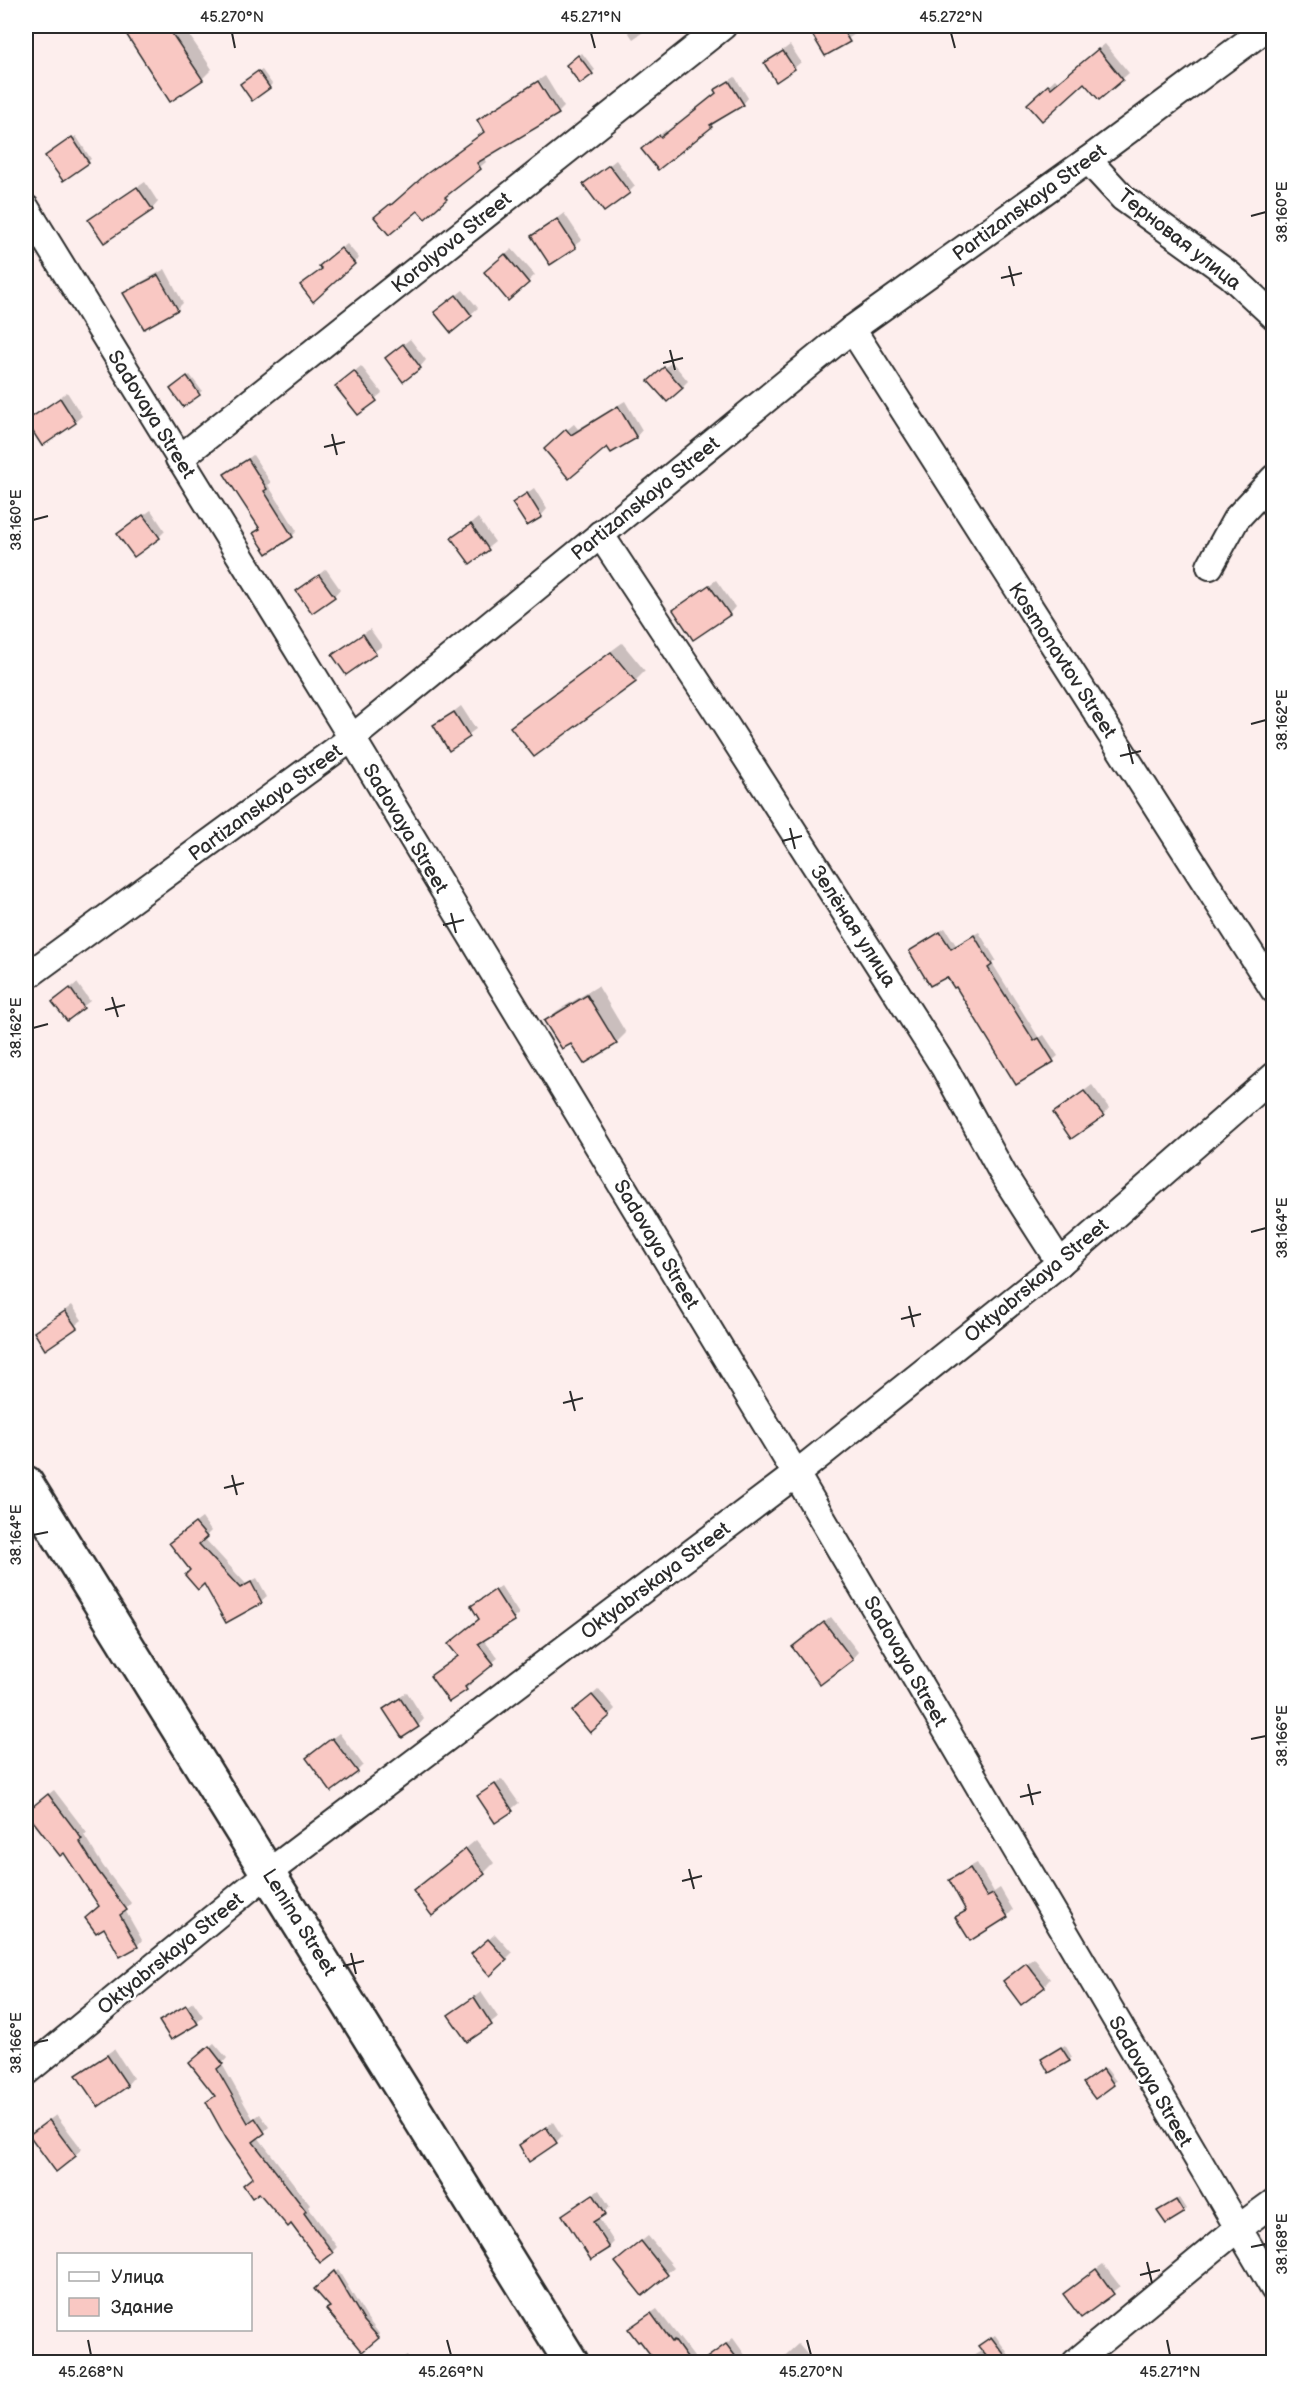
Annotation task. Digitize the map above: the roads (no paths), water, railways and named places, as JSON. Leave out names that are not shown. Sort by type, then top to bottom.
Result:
[{"type":"street","name":"Korolyova Street","points":[[179,459],[723,26]]},
{"type":"street","name":"Partizanskaya Street","points":[[26,977],[351,738],[852,329],[1088,160],[1269,26]]},
{"type":"street","name":"Терновая улица","points":[[1088,160],[1123,198],[1230,275],[1274,316]]},
{"type":"street","name":"Sadovaya Street","points":[[26,208],[351,738],[796,1474],[1274,2289]]},
{"type":"street","name":"Kosmonavtov Street","points":[[852,329],[1274,990]]},
{"type":"street","points":[[1210,566],[1236,519],[1274,478]]},
{"type":"street","name":"Зелёная улица","points":[[600,534],[720,716],[944,1066],[1003,1174],[1060,1263]]},
{"type":"street","name":"Oktyabrskaya Street","points":[[26,2072],[269,1872],[796,1474],[1060,1263],[1274,1076]]},
{"type":"street","name":"Lenina Street","points":[[26,1483],[571,2362]]},
{"type":"street","points":[[1076,2362],[1237,2229],[1274,2202]]}]
